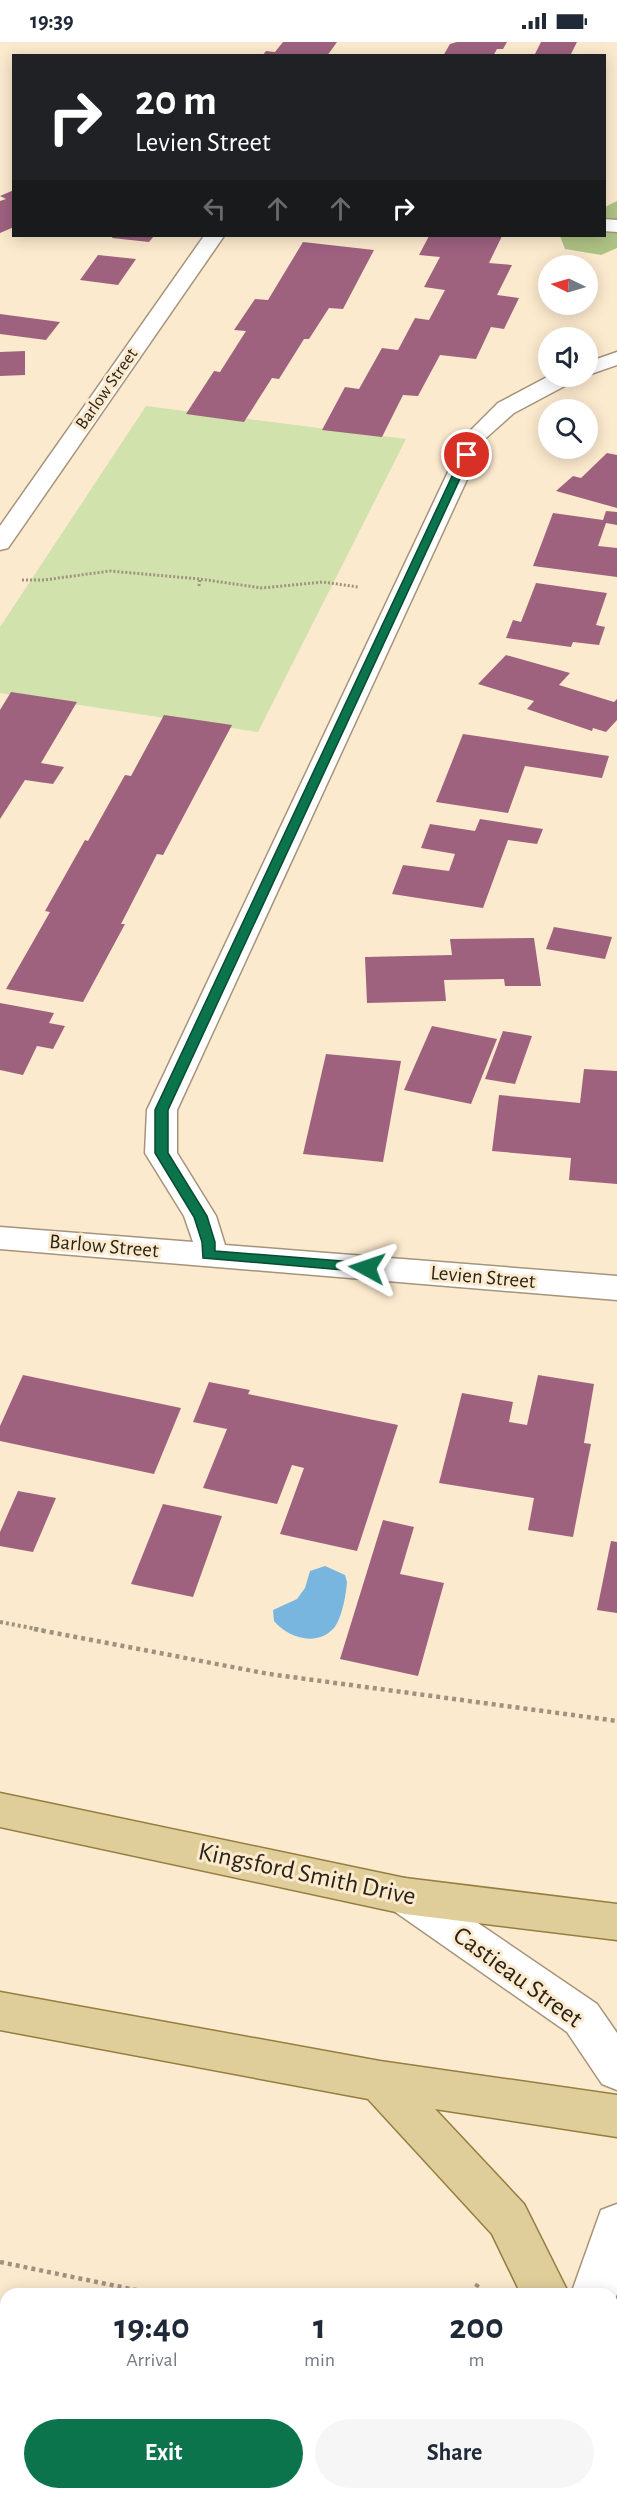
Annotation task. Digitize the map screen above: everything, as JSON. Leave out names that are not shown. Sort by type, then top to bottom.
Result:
[{"type":"main road","name":"Kingsford Smith Drive","points":[[0,1810],[405,1896],[617,1922]]},
{"type":"main road","points":[[0,2011],[380,2081],[617,2116]]},
{"type":"main road","points":[[380,2081],[508,2219],[543,2288]]},
{"type":"street","name":"Barlow Street","points":[[0,543],[213,237]]},
{"type":"street","points":[[598,365],[617,358]]},
{"type":"street","points":[[207,1255],[208,1242],[200,1216],[161,1153],[162,1110],[476,436],[488,422],[522,397],[543,387]]},
{"type":"street","name":"Barlow Street","points":[[0,1238],[207,1255]]},
{"type":"street","name":"Levien Street","points":[[207,1255],[617,1288]]},
{"type":"street","name":"Castieau Street","points":[[405,1896],[582,2018],[617,2070]]},
{"type":"street","points":[[596,2288],[617,2226]]},
{"type":"path","points":[[14,580],[44,580],[110,571],[200,579],[262,588],[323,582],[403,593]]},
{"type":"path","points":[[199,586],[200,579]]},
{"type":"path","points":[[0,1622],[269,1674],[617,1721]]},
{"type":"path","points":[[0,2262],[126,2288]]},
{"type":"green space","points":[[617,201],[617,248],[601,255],[565,249],[560,237],[606,237],[606,206]]},
{"type":"green space","points":[[146,406],[406,439],[258,732],[0,693],[0,627]]},
{"type":"water","points":[[325,1566],[345,1575],[347,1582],[337,1624],[327,1634],[311,1639],[287,1632],[274,1621],[273,1610],[297,1599],[305,1588],[310,1571]]},
{"type":"building","points":[[283,42],[337,42],[328,54],[264,54],[266,51],[275,52]]},
{"type":"building","points":[[507,42],[503,49],[497,49],[494,54],[444,54],[450,44]]},
{"type":"building","points":[[541,42],[577,42],[571,54],[535,54]]},
{"type":"building","points":[[12,191],[12,228],[0,233],[0,201],[6,199],[0,196]]},
{"type":"building","points":[[112,237],[153,237],[149,242]]},
{"type":"building","points":[[428,237],[502,237],[489,263],[512,265],[497,295],[519,298],[504,329],[491,327],[476,359],[440,355],[418,396],[403,395],[382,437],[322,430],[345,387],[359,389],[382,348],[398,350],[415,318],[429,320],[445,290],[424,287],[440,257],[419,255]]},
{"type":"building","points":[[303,242],[374,250],[343,309],[329,308],[309,339],[304,339],[279,379],[272,378],[244,422],[186,414],[214,371],[220,372],[246,331],[234,330],[255,299],[268,300]]},
{"type":"building","points":[[98,255],[136,259],[118,285],[80,280]]},
{"type":"building","points":[[0,314],[60,322],[46,340],[0,334]]},
{"type":"building","points":[[25,351],[25,375],[0,376],[0,352]]},
{"type":"building","points":[[607,453],[617,455],[617,508],[556,491],[573,476],[581,478]]},
{"type":"building","points":[[606,511],[617,512],[617,525],[606,523],[598,546],[617,548],[617,577],[533,566],[553,513],[603,520]]},
{"type":"building","points":[[536,583],[607,593],[596,625],[605,627],[599,645],[573,642],[571,647],[506,638],[513,620],[521,622]]},
{"type":"building","points":[[506,655],[570,673],[559,685],[614,702],[617,699],[617,720],[606,732],[593,728],[592,731],[527,709],[534,701],[478,684]]},
{"type":"building","points":[[11,692],[77,702],[41,763],[64,767],[53,784],[25,780],[0,819],[0,710]]},
{"type":"building","points":[[164,715],[232,725],[163,855],[157,854],[121,924],[125,924],[83,1002],[6,989],[50,912],[45,911],[85,840],[88,841],[125,775],[131,776]]},
{"type":"building","points":[[463,734],[609,756],[602,778],[525,766],[508,813],[436,802]]},
{"type":"building","points":[[480,819],[543,829],[537,844],[508,840],[483,908],[392,894],[403,865],[449,871],[455,854],[421,848],[430,824],[475,831]]},
{"type":"building","points":[[554,927],[612,937],[605,959],[546,949]]},
{"type":"building","points":[[534,938],[541,986],[505,986],[504,979],[444,980],[446,1001],[367,1003],[365,957],[452,955],[450,939]]},
{"type":"building","points":[[0,1003],[54,1013],[49,1023],[65,1026],[53,1049],[37,1046],[23,1075],[0,1070]]},
{"type":"building","points":[[432,1026],[497,1039],[471,1104],[404,1090]]},
{"type":"building","points":[[503,1031],[532,1036],[515,1084],[485,1079]]},
{"type":"building","points":[[326,1054],[401,1061],[383,1162],[303,1154]]},
{"type":"building","points":[[584,1069],[617,1071],[617,1184],[569,1180],[571,1158],[492,1151],[499,1095],[580,1103]]},
{"type":"building","points":[[23,1375],[181,1408],[154,1474],[0,1441],[0,1426]]},
{"type":"building","points":[[538,1375],[594,1384],[584,1443],[591,1444],[573,1537],[528,1530],[534,1498],[439,1483],[462,1393],[513,1402],[509,1422],[527,1425]]},
{"type":"building","points":[[209,1382],[250,1390],[248,1394],[398,1425],[357,1551],[280,1534],[304,1468],[292,1465],[277,1504],[203,1488],[227,1429],[193,1422]]},
{"type":"building","points":[[18,1491],[56,1498],[33,1552],[0,1546],[0,1532]]},
{"type":"building","points":[[163,1504],[222,1516],[193,1597],[131,1584]]},
{"type":"building","points":[[383,1520],[414,1527],[400,1574],[444,1583],[418,1676],[340,1659]]},
{"type":"building","points":[[611,1541],[617,1542],[617,1613],[597,1610]]},
{"type":"route","points":[[367,1268],[207,1255],[208,1242],[200,1216],[161,1153],[162,1110],[467,455]]}]
